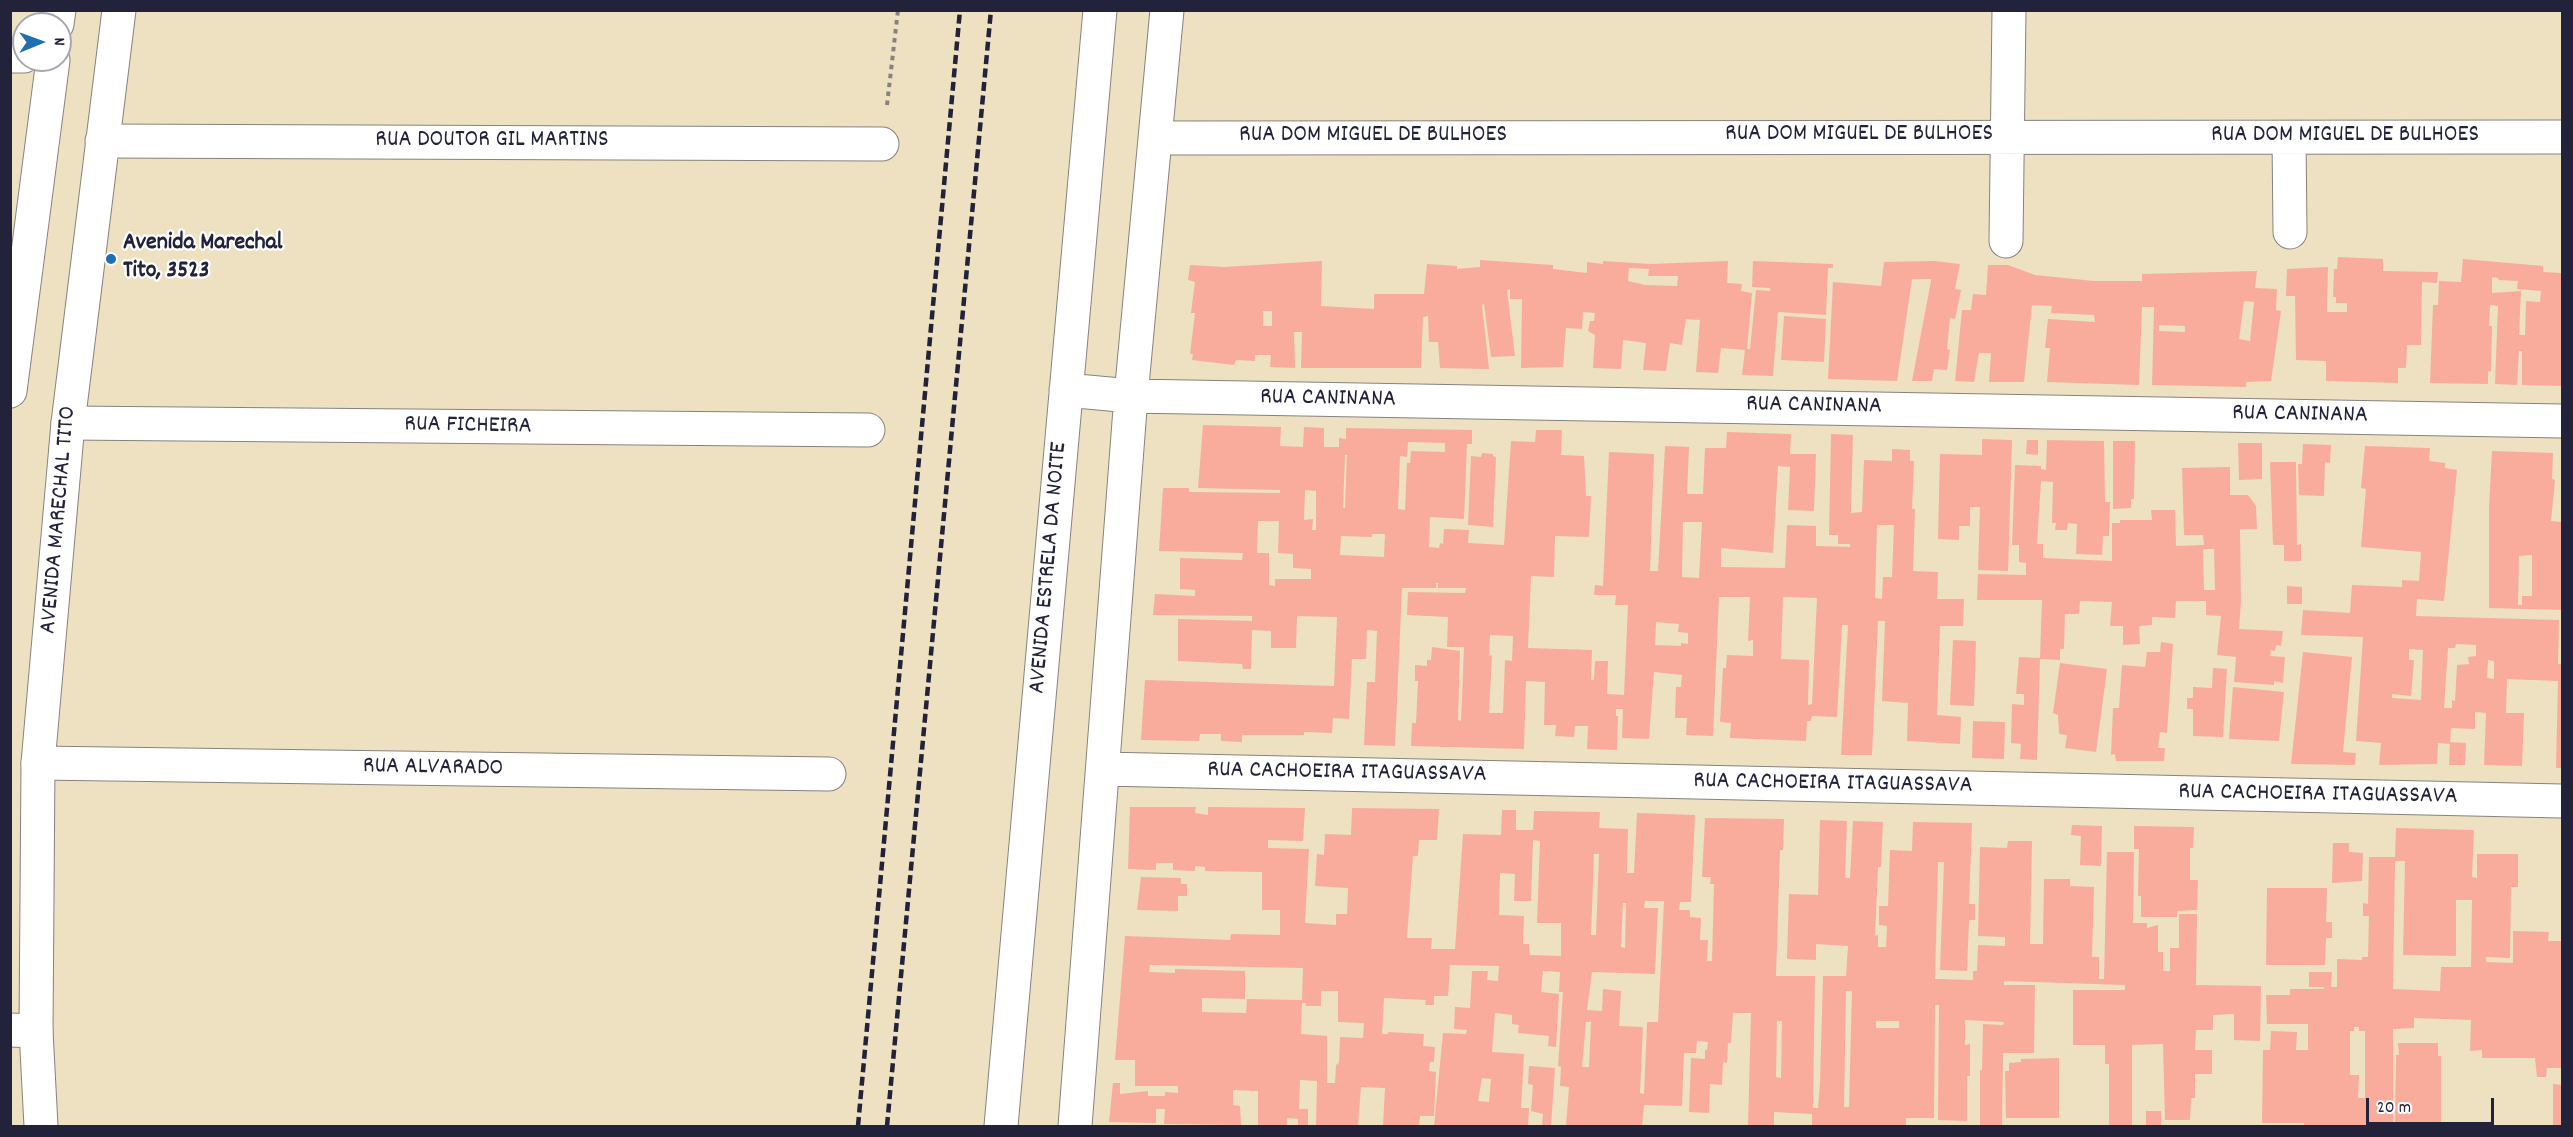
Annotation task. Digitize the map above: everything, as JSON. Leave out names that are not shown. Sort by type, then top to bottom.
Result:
[{"type":"street","name":"AVENIDA MARECHAL TITO","points":[[41,1126],[23,1030],[38,764],[68,423],[118,10]]},
{"type":"street","name":"AVENIDA ESTRELA DA NOITE","points":[[1001,1126],[1100,10]]},
{"type":"street","points":[[1076,1126],[1131,396],[1167,10]]},
{"type":"street","points":[[2006,241],[2009,10]]},
{"type":"street","points":[[10,391],[51,72]]},
{"type":"street","name":"RUA DOM MIGUEL DE BULHOES","points":[[1156,138],[2562,137]]},
{"type":"street","points":[[2289,138],[2290,232]]},
{"type":"street","name":"RUA DOUTOR GIL MARTINS","points":[[102,141],[882,144]]},
{"type":"street","name":"RUA CANINANA","points":[[1066,390],[1131,396],[2562,421]]},
{"type":"street","name":"RUA FICHEIRA","points":[[68,423],[868,430]]},
{"type":"street","name":"RUA ALVARADO","points":[[38,764],[829,774]]},
{"type":"street","name":"RUA CACHOEIRA ITAGUASSAVA","points":[[1102,769],[2562,801]]},
{"type":"path","points":[[882,144],[898,10]]},
{"type":"building","points":[[2338,257],[2383,259],[2383,271],[2438,272],[2437,283],[2422,282],[2421,345],[2407,345],[2406,368],[2398,368],[2398,383],[2326,381],[2326,361],[2296,360],[2295,296],[2286,296],[2287,269],[2328,267],[2327,312],[2347,312],[2347,303],[2336,303],[2336,297],[2333,297],[2334,269],[2337,269]]},
{"type":"building","points":[[2463,259],[2543,266],[2543,272],[2562,273],[2562,386],[2522,385],[2522,351],[2519,351],[2517,385],[2495,384],[2498,306],[2490,305],[2491,372],[2488,371],[2488,384],[2430,383],[2433,305],[2438,305],[2439,281],[2461,282]],"holes":[[[2492,277],[2499,280],[2518,281],[2517,289],[2541,291],[2540,302],[2526,301],[2525,335],[2519,335],[2521,291],[2492,293]]]},
{"type":"building","points":[[1480,260],[1553,265],[1553,269],[1587,273],[1587,262],[1651,264],[1728,261],[1727,283],[1742,284],[1741,291],[1752,293],[1747,349],[1750,349],[1756,290],[1770,291],[1770,288],[1752,287],[1753,261],[1833,264],[1833,268],[1828,268],[1826,315],[1778,312],[1773,376],[1742,375],[1745,350],[1721,348],[1718,373],[1696,372],[1700,320],[1686,319],[1682,345],[1670,343],[1666,371],[1643,370],[1646,343],[1623,340],[1621,369],[1593,368],[1595,335],[1588,331],[1590,321],[1594,321],[1595,313],[1583,312],[1582,329],[1566,328],[1563,367],[1521,368],[1522,299],[1510,299],[1510,289],[1507,290],[1515,356],[1491,357],[1484,304],[1482,305],[1489,369],[1440,368],[1438,342],[1429,342],[1428,316],[1423,317],[1421,368],[1301,368],[1302,332],[1294,332],[1295,368],[1270,367],[1271,355],[1255,355],[1255,361],[1236,360],[1234,365],[1192,360],[1193,354],[1190,354],[1195,313],[1191,313],[1195,282],[1188,280],[1190,265],[1224,267],[1322,261],[1321,306],[1374,309],[1374,294],[1424,294],[1427,264],[1457,266],[1457,269],[1480,267]],"holes":[[[1629,268],[1649,269],[1648,276],[1678,276],[1677,286],[1645,285],[1628,281]],[[1263,311],[1272,311],[1272,326],[1263,326]]]},
{"type":"building","points":[[1934,261],[1960,264],[1955,289],[1961,290],[1955,319],[1950,318],[1947,349],[1950,350],[1947,370],[1934,369],[1932,381],[1912,381],[1931,279],[1912,279],[1897,381],[1828,379],[1833,282],[1881,286],[1884,262]]},
{"type":"building","points":[[1988,265],[2008,265],[2035,275],[2094,281],[2142,281],[2142,274],[2257,271],[2255,288],[2277,289],[2276,310],[2281,311],[2271,381],[2246,382],[2246,387],[2152,385],[2154,307],[2142,307],[2139,385],[2047,382],[2050,348],[2045,348],[2048,319],[2095,322],[2094,315],[2051,313],[2052,306],[2032,305],[2024,382],[1989,382],[1991,353],[1979,353],[1974,382],[1955,381],[1962,310],[1971,310],[1973,294],[1986,295]],"holes":[[[2244,301],[2254,302],[2250,341],[2239,339]],[[2159,325],[2185,326],[2185,332],[2159,331]]]},
{"type":"building","points":[[1784,316],[1826,319],[1824,362],[1781,360]]},
{"type":"building","points":[[1203,425],[1281,427],[1280,446],[1303,447],[1304,427],[1324,428],[1324,447],[1339,447],[1339,438],[1346,439],[1346,428],[1472,430],[1472,444],[1467,444],[1464,519],[1430,517],[1429,547],[1439,548],[1440,543],[1443,544],[1444,529],[1469,530],[1468,543],[1504,545],[1511,441],[1535,442],[1536,430],[1562,430],[1561,455],[1584,456],[1586,496],[1591,496],[1589,537],[1555,536],[1554,577],[1531,576],[1528,648],[1592,650],[1591,680],[1594,680],[1595,661],[1608,661],[1607,694],[1624,695],[1628,605],[1615,605],[1616,595],[1594,595],[1595,585],[1603,586],[1609,452],[1654,454],[1650,571],[1658,571],[1665,446],[1689,447],[1687,494],[1703,494],[1705,448],[1726,448],[1727,432],[1791,434],[1790,454],[1816,454],[1814,511],[1788,510],[1790,467],[1778,466],[1773,553],[1721,548],[1721,567],[1785,568],[1787,525],[1816,526],[1816,546],[1850,547],[1850,544],[1838,544],[1838,535],[1829,535],[1831,434],[1853,435],[1851,513],[1862,512],[1864,460],[1892,461],[1892,449],[1910,450],[1910,461],[1914,461],[1913,571],[1938,572],[1937,599],[1964,599],[1963,626],[1940,626],[1937,715],[1961,717],[1960,744],[1907,741],[1908,703],[1882,701],[1885,621],[1878,621],[1872,755],[1841,755],[1848,625],[1842,625],[1837,717],[1812,716],[1811,721],[1807,721],[1806,741],[1730,738],[1731,723],[1720,722],[1723,668],[1726,668],[1727,655],[1753,656],[1753,640],[1748,641],[1750,597],[1719,597],[1713,736],[1686,735],[1687,718],[1675,718],[1676,687],[1681,687],[1682,675],[1654,672],[1649,739],[1622,738],[1623,709],[1616,709],[1616,716],[1618,716],[1617,750],[1587,749],[1588,726],[1575,726],[1574,737],[1555,736],[1556,725],[1544,725],[1545,682],[1526,681],[1524,749],[1411,746],[1412,723],[1416,723],[1418,681],[1415,681],[1415,665],[1427,666],[1427,660],[1431,660],[1432,647],[1460,651],[1458,720],[1461,721],[1464,647],[1447,647],[1448,617],[1407,615],[1408,592],[1465,593],[1466,588],[1438,588],[1438,583],[1436,583],[1436,588],[1402,588],[1395,746],[1364,745],[1367,682],[1375,682],[1377,631],[1369,630],[1367,630],[1366,659],[1352,659],[1349,719],[1333,718],[1332,733],[1242,735],[1242,742],[1221,741],[1221,734],[1200,734],[1199,741],[1141,740],[1145,680],[1334,686],[1337,617],[1297,616],[1296,648],[1271,648],[1271,631],[1252,630],[1251,669],[1243,669],[1242,664],[1178,661],[1178,619],[1252,621],[1252,616],[1153,615],[1155,594],[1195,596],[1195,590],[1180,589],[1180,558],[1242,560],[1243,553],[1159,551],[1163,488],[1189,488],[1189,492],[1280,493],[1280,490],[1198,488]],"holes":[[[1408,442],[1445,443],[1445,452],[1411,451],[1410,463],[1407,463],[1405,510],[1398,509],[1400,456],[1407,457]],[[1345,455],[1347,455],[1345,508],[1343,508]],[[1305,490],[1316,491],[1316,530],[1312,530],[1313,519],[1304,520]],[[1258,521],[1279,521],[1278,553],[1293,554],[1293,568],[1311,569],[1311,579],[1275,579],[1275,586],[1269,585],[1269,553],[1257,553]],[[1683,522],[1702,522],[1699,578],[1682,577]],[[1877,525],[1894,525],[1892,577],[1883,577],[1882,599],[1875,598]],[[1372,534],[1385,534],[1384,557],[1340,555],[1341,536],[1372,537]],[[1783,597],[1817,598],[1812,704],[1808,705],[1809,660],[1781,659]],[[1656,622],[1679,624],[1678,632],[1688,633],[1688,644],[1681,643],[1681,646],[1655,645]],[[1490,635],[1513,636],[1512,661],[1505,660],[1503,713],[1489,713],[1492,655],[1489,656]]]},
{"type":"building","points":[[1982,439],[2012,440],[2008,571],[1978,570],[1980,507],[1970,507],[1970,526],[1959,526],[1959,540],[1938,539],[1940,454],[1982,455]]},
{"type":"building","points":[[2027,440],[2038,440],[2038,455],[2026,454]]},
{"type":"building","points":[[2047,440],[2104,441],[2105,502],[2110,502],[2109,536],[2103,536],[2102,555],[2076,554],[2077,524],[2068,523],[2067,530],[2055,530],[2056,523],[2052,523],[2053,482],[2041,481],[2037,544],[2043,544],[2043,558],[2112,561],[2112,523],[2120,523],[2120,520],[2152,520],[2151,510],[2175,510],[2176,546],[2204,545],[2203,535],[2184,535],[2182,468],[2230,467],[2230,495],[2248,495],[2256,506],[2257,529],[2240,529],[2239,629],[2283,631],[2281,646],[2276,645],[2275,651],[2271,650],[2270,656],[2285,657],[2283,683],[2274,681],[2274,685],[2234,682],[2236,657],[2217,655],[2221,616],[2206,615],[2206,601],[2176,601],[2175,618],[2152,617],[2152,625],[2139,626],[2140,644],[2123,645],[2123,626],[2110,626],[2112,602],[2080,601],[2079,614],[2065,614],[2064,649],[2060,649],[2060,660],[2040,659],[2037,760],[2020,759],[2021,744],[2011,743],[2012,704],[2024,705],[2024,694],[2016,694],[2019,657],[2040,658],[2042,600],[1977,600],[1978,574],[2026,575],[2026,563],[2019,562],[2019,545],[2012,545],[2015,465],[2041,466],[2041,469],[2046,470]],"holes":[[[2203,549],[2214,549],[2215,590],[2204,590]]]},
{"type":"building","points":[[2113,441],[2135,441],[2134,499],[2131,499],[2131,508],[2113,509]]},
{"type":"building","points":[[2238,443],[2262,443],[2262,479],[2239,480]]},
{"type":"building","points":[[2303,444],[2331,445],[2330,463],[2325,462],[2324,496],[2299,495],[2298,464],[2302,464]]},
{"type":"building","points":[[2365,446],[2430,448],[2429,461],[2445,463],[2445,468],[2457,470],[2444,601],[2417,599],[2416,616],[2559,620],[2558,664],[2562,664],[2562,768],[2556,768],[2558,681],[2507,679],[2506,713],[2524,713],[2522,766],[2484,765],[2486,713],[2475,712],[2475,729],[2451,728],[2450,744],[2438,743],[2437,764],[2379,765],[2381,743],[2356,741],[2363,637],[2301,635],[2303,610],[2350,613],[2352,585],[2402,587],[2402,580],[2419,581],[2421,552],[2361,547],[2366,489],[2361,488]],"holes":[[[2456,644],[2476,645],[2476,656],[2468,657],[2469,664],[2457,665],[2455,701],[2452,700],[2452,708],[2444,708],[2448,648],[2455,648]],[[2409,649],[2423,650],[2421,700],[2392,698],[2392,694],[2411,696],[2414,660],[2409,660]],[[2488,660],[2494,661],[2494,679],[2487,678]]]},
{"type":"building","points":[[2492,451],[2553,453],[2552,479],[2555,480],[2551,521],[2562,522],[2562,610],[2489,608],[2489,507]],"holes":[[[2532,555],[2532,596],[2522,596],[2522,605],[2518,605],[2519,556]]]},
{"type":"building","points":[[1482,453],[1493,454],[1496,457],[1493,527],[1468,525],[1471,456],[1481,457]]},
{"type":"building","points":[[2270,462],[2296,462],[2297,545],[2301,544],[2301,561],[2284,561],[2284,545],[2273,545]]},
{"type":"building","points":[[2287,586],[2302,587],[2302,604],[2287,604]]},
{"type":"building","points":[[1953,640],[1976,641],[1974,706],[1950,705]]},
{"type":"building","points":[[2161,642],[2173,644],[2167,733],[2160,732],[2158,748],[2165,748],[2164,761],[2116,761],[2115,754],[2111,755],[2113,708],[2119,708],[2122,665],[2145,667],[2147,652],[2160,652]]},
{"type":"building","points":[[2303,652],[2352,657],[2343,752],[2356,753],[2355,765],[2291,764]]},
{"type":"building","points":[[2060,663],[2107,669],[2096,752],[2065,748],[2067,735],[2059,734],[2058,715],[2053,713]]},
{"type":"building","points":[[2213,668],[2227,669],[2223,737],[2193,736],[2193,709],[2187,709],[2187,698],[2193,698],[2193,687],[2212,688]]},
{"type":"building","points":[[2233,687],[2284,692],[2279,741],[2229,739]]},
{"type":"building","points":[[1973,721],[2005,722],[2004,759],[1972,758]]},
{"type":"building","points":[[2450,742],[2466,743],[2465,765],[2449,765]]},
{"type":"building","points":[[1130,807],[1196,807],[1195,813],[1208,815],[1208,807],[1305,808],[1303,841],[1268,840],[1268,848],[1309,849],[1305,923],[1336,925],[1336,914],[1347,914],[1348,888],[1315,886],[1317,854],[1324,855],[1325,834],[1351,835],[1352,808],[1439,809],[1437,840],[1419,840],[1418,856],[1413,856],[1407,938],[1432,938],[1431,949],[1455,949],[1463,834],[1501,835],[1502,810],[1516,810],[1516,830],[1533,830],[1534,811],[1600,812],[1599,828],[1628,829],[1627,873],[1634,873],[1637,813],[1695,815],[1691,902],[1680,902],[1679,910],[1690,910],[1690,917],[1701,918],[1700,940],[1708,940],[1707,961],[1712,961],[1714,884],[1710,884],[1711,877],[1702,877],[1705,818],[1784,819],[1783,850],[1780,850],[1776,976],[1815,976],[1813,1108],[1818,1108],[1823,976],[1846,976],[1848,946],[1816,944],[1816,960],[1787,959],[1789,894],[1818,895],[1820,820],[1847,821],[1845,878],[1850,878],[1853,821],[1883,822],[1881,867],[1878,867],[1875,936],[1878,935],[1878,947],[1886,947],[1887,926],[1879,925],[1879,906],[1888,906],[1890,850],[1912,851],[1913,822],[1972,823],[1969,904],[1975,904],[1975,920],[1969,920],[1967,971],[1940,970],[1944,862],[1938,862],[1935,979],[1973,980],[1973,971],[1977,971],[1978,945],[2005,946],[2005,937],[1978,936],[1980,847],[2007,848],[2008,841],[2032,841],[2030,944],[2043,944],[2044,879],[2070,879],[2070,886],[2094,887],[2092,957],[2099,957],[2099,979],[2104,979],[2107,852],[2134,852],[2133,923],[2147,923],[2147,928],[2158,925],[2158,952],[2163,952],[2163,971],[2170,971],[2170,948],[2179,948],[2179,914],[2197,914],[2196,985],[2261,986],[2260,1041],[2234,1040],[2234,1014],[2213,1015],[2213,1030],[2196,1030],[2195,1050],[2212,1050],[2212,1074],[2195,1074],[2195,1098],[2191,1098],[2190,1120],[2165,1120],[2163,1044],[2132,1045],[2132,1126],[2109,1126],[2109,1064],[2105,1064],[2105,1045],[2073,1045],[2073,990],[2125,990],[2125,985],[2004,981],[2004,985],[2035,985],[2034,1053],[2003,1053],[2002,1126],[1980,1126],[1980,1070],[1982,1070],[1983,1024],[2003,1025],[2004,1022],[1965,1020],[1965,1045],[1970,1044],[1967,1121],[1938,1120],[1939,1005],[1935,1005],[1934,1118],[1906,1118],[1906,1126],[1812,1126],[1812,1114],[1774,1112],[1774,1126],[1748,1126],[1751,1013],[1733,1013],[1731,1043],[1728,1043],[1727,1063],[1723,1062],[1722,1085],[1710,1084],[1709,1113],[1689,1112],[1691,1058],[1705,1059],[1708,1042],[1697,1041],[1696,1053],[1684,1053],[1682,1106],[1644,1105],[1642,1126],[1566,1126],[1569,1087],[1560,1086],[1561,1067],[1558,1066],[1563,992],[1559,992],[1560,972],[1543,971],[1541,992],[1559,994],[1556,1047],[1548,1046],[1549,1036],[1518,1033],[1519,1025],[1512,1024],[1512,1015],[1495,1013],[1492,1052],[1524,1054],[1521,1108],[1529,1108],[1528,1126],[1434,1126],[1443,1033],[1466,1034],[1467,1030],[1454,1029],[1455,1007],[1470,1008],[1472,971],[1488,971],[1487,980],[1498,981],[1499,966],[1450,965],[1448,996],[1434,996],[1434,1005],[1425,1005],[1426,1000],[1384,998],[1382,1034],[1388,1034],[1388,1032],[1424,1034],[1423,1046],[1435,1047],[1434,1062],[1430,1062],[1429,1071],[1436,1072],[1434,1116],[1420,1116],[1419,1126],[1383,1126],[1385,1088],[1361,1087],[1358,1126],[1316,1125],[1317,1081],[1300,1080],[1299,1109],[1308,1109],[1308,1126],[1298,1125],[1298,1119],[1287,1118],[1287,1125],[1258,1125],[1258,1091],[1233,1090],[1233,1105],[1240,1106],[1241,1125],[1164,1124],[1165,1109],[1156,1109],[1156,1123],[1109,1122],[1113,1083],[1120,1083],[1120,1094],[1148,1091],[1148,1096],[1165,1096],[1165,1092],[1178,1093],[1178,1086],[1135,1086],[1135,1060],[1115,1060],[1125,936],[1230,940],[1231,934],[1280,935],[1280,910],[1262,910],[1262,872],[1205,871],[1205,867],[1195,866],[1195,871],[1173,870],[1173,863],[1156,863],[1156,870],[1128,869]],"holes":[[[1533,840],[1540,841],[1537,923],[1561,923],[1561,956],[1530,955],[1529,944],[1523,944],[1524,916],[1499,915],[1500,873],[1515,874],[1514,901],[1531,901]],[[1594,854],[1599,854],[1596,935],[1591,935]],[[1645,901],[1664,901],[1658,1022],[1647,1022],[1644,1094],[1640,1093],[1643,1027],[1619,1026],[1621,991],[1603,989],[1602,1011],[1587,1010],[1592,972],[1655,974],[1658,908],[1644,908]],[[1623,903],[1626,903],[1625,948],[1621,947]],[[1150,965],[1303,968],[1302,1000],[1247,999],[1246,1013],[1202,1012],[1202,998],[1245,999],[1245,971],[1175,969],[1175,973],[1149,972]],[[1321,991],[1338,991],[1338,1022],[1364,1023],[1363,1038],[1340,1037],[1339,1063],[1336,1065],[1335,1083],[1327,1083],[1327,1036],[1301,1034],[1302,1003],[1306,1003],[1306,1006],[1321,1006]],[[1846,991],[1852,991],[1849,1107],[1844,1107]],[[1777,1021],[1782,1021],[1781,1078],[1776,1077]],[[1876,1021],[1899,1021],[1899,1028],[1876,1028]],[[1586,1022],[1591,1022],[1589,1067],[1582,1067]],[[1482,1078],[1491,1079],[1489,1102],[1478,1101]]]},
{"type":"building","points":[[2072,825],[2102,826],[2101,866],[2080,865],[2081,836],[2071,835]]},
{"type":"building","points":[[2134,826],[2194,827],[2193,848],[2190,848],[2190,880],[2198,880],[2197,910],[2177,911],[2177,917],[2141,917],[2141,896],[2138,896],[2139,849],[2134,849]]},
{"type":"building","points":[[2396,828],[2474,830],[2472,877],[2477,878],[2477,854],[2518,854],[2518,887],[2511,887],[2510,958],[2486,957],[2486,962],[2513,963],[2513,931],[2549,932],[2548,941],[2562,941],[2562,1068],[2547,1068],[2546,1077],[2537,1077],[2535,1058],[2482,1058],[2482,1050],[2470,1051],[2471,1020],[2414,1018],[2414,1028],[2393,1029],[2393,1126],[2304,1126],[2304,1123],[2262,1123],[2263,1050],[2270,1050],[2271,1031],[2297,1032],[2296,1050],[2308,1050],[2308,1024],[2267,1024],[2266,995],[2290,995],[2290,989],[2324,989],[2324,987],[2309,987],[2309,972],[2332,972],[2331,987],[2337,987],[2337,959],[2362,960],[2362,957],[2368,957],[2369,916],[2363,916],[2363,903],[2368,904],[2369,857],[2395,857]],"holes":[[[2395,861],[2405,861],[2403,955],[2456,956],[2456,900],[2472,900],[2471,967],[2441,967],[2440,991],[2393,989]],[[2354,1027],[2359,1027],[2359,1031],[2365,1031],[2365,1098],[2358,1098],[2359,1075],[2350,1075],[2350,1031],[2354,1031]]]},
{"type":"building","points":[[2333,843],[2349,843],[2349,852],[2363,853],[2362,881],[2332,883]]},
{"type":"building","points":[[1141,877],[1181,878],[1181,884],[1187,884],[1187,896],[1178,896],[1178,911],[1137,910]]},
{"type":"building","points":[[2267,888],[2327,888],[2326,922],[2332,922],[2332,938],[2326,938],[2325,965],[2266,965]]},
{"type":"building","points":[[2398,1043],[2438,1043],[2438,1056],[2441,1056],[2441,1123],[2395,1122]]},
{"type":"building","points":[[2059,1058],[2059,1118],[2006,1118],[2005,1071],[2009,1071],[2009,1063],[2021,1062],[2021,1059]]},
{"type":"building","points":[[1529,1066],[1555,1068],[1551,1126],[1542,1126],[1543,1114],[1531,1111],[1533,1085],[1528,1084]]},
{"type":"building","points":[[2553,1084],[2562,1085],[2562,1126],[2553,1126]]},
{"type":"building","points":[[2146,1111],[2161,1111],[2161,1126],[2146,1126]]},
{"type":"railway","points":[[858,1126],[960,10]]},
{"type":"railway","points":[[887,1126],[991,10]]},
{"type":"place","name":"Avenida Marechal Tito, 3523","points":[[111,259]]}]
